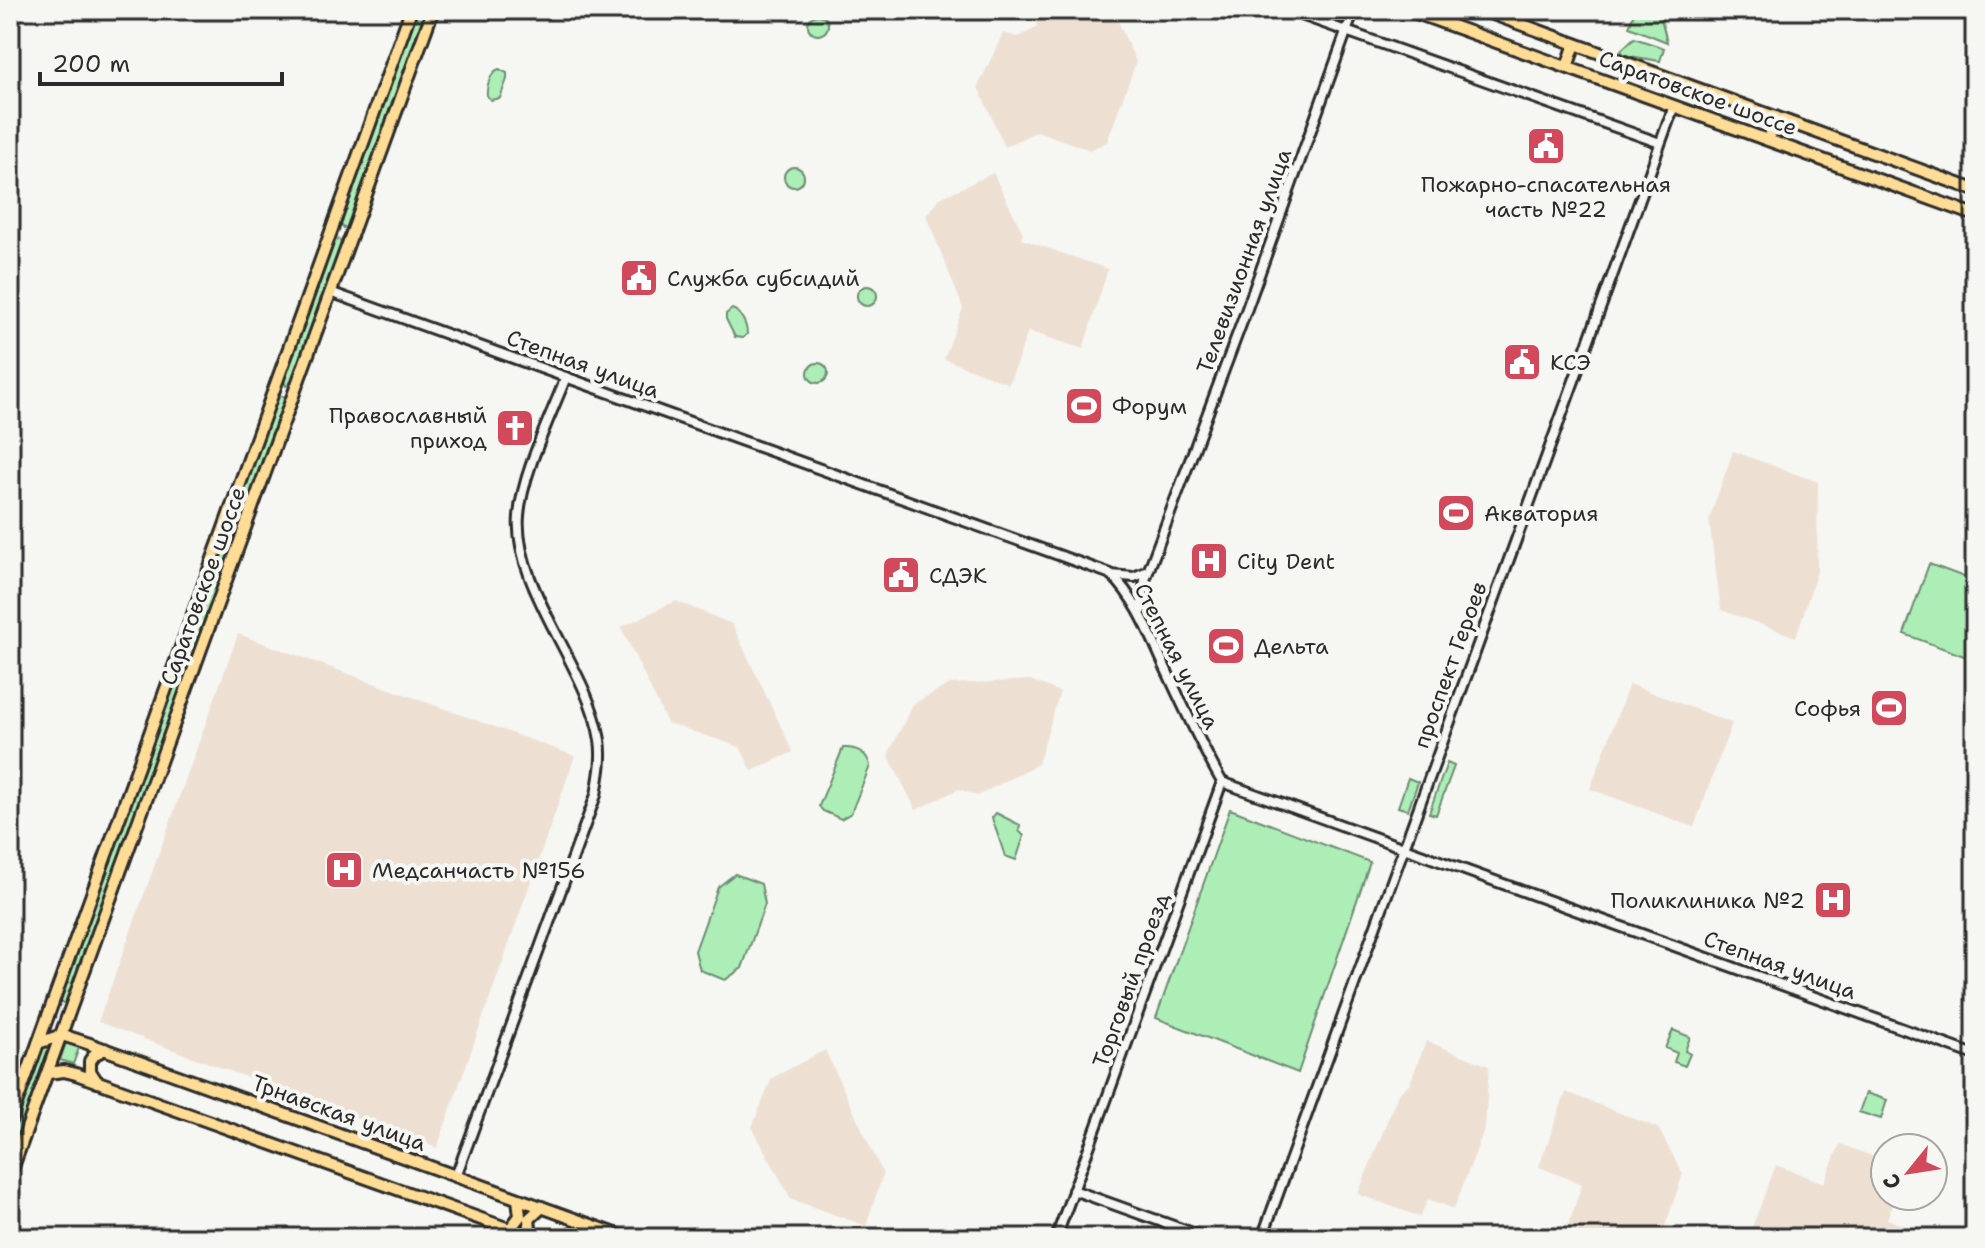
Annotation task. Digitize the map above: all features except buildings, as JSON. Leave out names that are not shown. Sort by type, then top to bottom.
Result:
[{"type":"main road","name":"Саратовское шоссе","points":[[10,1121],[411,10]]},
{"type":"main road","name":"Саратовское шоссе","points":[[10,1175],[433,10]]},
{"type":"main road","name":"Саратовское шоссе","points":[[1408,10],[1975,215]]},
{"type":"main road","name":"Саратовское шоссе","points":[[1482,10],[1975,190]]},
{"type":"main road","points":[[1567,67],[1575,44]]},
{"type":"main road","points":[[1768,140],[1776,117]]},
{"type":"main road","points":[[330,231],[350,238]]},
{"type":"main road","points":[[275,389],[292,395]]},
{"type":"main road","points":[[51,1006],[69,1012]]},
{"type":"main road","points":[[38,1043],[62,1035]]},
{"type":"main road","name":"Трнавская улица","points":[[62,1035],[627,1238]]},
{"type":"main road","points":[[97,1082],[90,1071],[90,1061],[105,1049]]},
{"type":"main road","points":[[48,1073],[64,1071],[97,1082],[532,1238]]},
{"type":"main road","points":[[510,1229],[520,1216],[518,1199]]},
{"type":"main road","points":[[532,1238],[529,1219],[542,1207]]},
{"type":"street","points":[[1287,10],[1660,143]]},
{"type":"street","name":"Телевизионная улица","points":[[1141,615],[1142,592],[1354,10]]},
{"type":"street","name":"проспект Героев","points":[[1262,1238],[1674,106]]},
{"type":"street","name":"Степная улица","points":[[330,292],[1111,574],[1128,592],[1141,615],[1222,782],[1975,1055]]},
{"type":"street","points":[[456,1176],[596,795],[601,764],[597,724],[527,567],[519,536],[522,494],[566,377]]},
{"type":"street","points":[[1111,574],[1134,577],[1151,568]]},
{"type":"street","name":"Торговый проезд","points":[[1056,1238],[1222,782]]},
{"type":"street","points":[[1073,1190],[1207,1238]]},
{"type":"shaded area","points":[[1039,18],[1118,21],[1136,62],[1107,142],[1090,150],[1037,131],[1005,147],[978,87],[1003,33],[1018,37],[1036,28]]},
{"type":"shaded area","points":[[993,173],[1023,233],[1021,239],[1108,269],[1083,349],[1028,331],[1009,384],[944,359],[963,308],[926,215],[940,198]]},
{"type":"shaded area","points":[[1733,451],[1818,482],[1817,571],[1796,637],[1721,610],[1709,520]]},
{"type":"shaded area","points":[[676,601],[732,624],[793,752],[752,771],[740,747],[667,723],[621,627]]},
{"type":"shaded area","name":"Медсанчасть №156","points":[[238,634],[575,756],[437,1148],[98,1022]]},
{"type":"shaded area","points":[[1030,680],[1060,692],[1038,764],[977,796],[959,789],[916,810],[888,755],[913,704],[950,684]]},
{"type":"shaded area","points":[[1629,684],[1732,723],[1694,827],[1590,789]]},
{"type":"shaded area","points":[[1426,1041],[1489,1066],[1485,1127],[1454,1209],[1428,1199],[1420,1217],[1358,1194],[1398,1094],[1410,1083]]},
{"type":"shaded area","points":[[825,1050],[883,1174],[866,1226],[791,1199],[752,1127],[772,1078]]},
{"type":"shaded area","points":[[1566,1092],[1658,1128],[1683,1174],[1661,1238],[1564,1238],[1582,1184],[1539,1167]]},
{"type":"shaded area","points":[[1840,1144],[1869,1155],[1869,1212],[1889,1212],[1887,1219],[1936,1238],[1748,1238],[1776,1165],[1824,1183]]},
{"type":"green space","points":[[416,10],[428,10],[350,227],[343,228],[340,221]]},
{"type":"green space","points":[[1306,10],[1347,10],[1343,23]]},
{"type":"green space","points":[[1635,10],[1659,10],[1667,42],[1629,27]]},
{"type":"green space","points":[[818,15],[825,18],[828,25],[825,32],[818,35],[811,32],[808,25],[811,18]]},
{"type":"green space","points":[[1634,38],[1664,48],[1660,61],[1624,55],[1621,50]]},
{"type":"green space","points":[[499,69],[507,73],[507,79],[500,98],[491,100],[487,96],[488,84],[493,73]]},
{"type":"green space","points":[[794,167],[801,170],[804,177],[801,184],[794,187],[787,184],[784,177],[787,170]]},
{"type":"green space","points":[[334,239],[340,240],[342,248],[293,383],[286,386],[283,379]]},
{"type":"green space","points":[[867,286],[874,289],[877,296],[874,303],[867,306],[860,303],[857,296],[860,289]]},
{"type":"green space","points":[[732,309],[745,323],[747,334],[743,338],[735,337],[726,319],[726,314]]},
{"type":"green space","points":[[818,363],[825,366],[828,373],[825,380],[818,383],[811,380],[808,373],[811,366]]},
{"type":"green space","points":[[278,396],[283,396],[286,403],[70,1000],[63,1003],[59,997]]},
{"type":"green space","points":[[1929,564],[1975,581],[1975,660],[1904,634]]},
{"type":"green space","points":[[843,748],[861,752],[870,766],[851,813],[841,819],[819,806]]},
{"type":"green space","points":[[1447,763],[1454,766],[1436,815],[1429,813]]},
{"type":"green space","points":[[1408,778],[1418,782],[1408,810],[1398,807]]},
{"type":"green space","points":[[1230,809],[1370,862],[1298,1073],[1156,1018]]},
{"type":"green space","points":[[996,813],[1020,825],[1019,831],[1024,836],[1016,860],[1005,856],[992,818]]},
{"type":"green space","points":[[735,874],[761,884],[765,904],[742,968],[725,980],[700,970],[695,951],[718,887]]},
{"type":"green space","points":[[1673,1030],[1690,1037],[1685,1051],[1690,1054],[1685,1066],[1674,1062],[1677,1053],[1665,1048]]},
{"type":"green space","points":[[67,1040],[80,1045],[73,1064],[60,1060]]},
{"type":"green space","points":[[55,1041],[10,1167],[10,1133],[40,1049],[46,1043]]},
{"type":"green space","points":[[1866,1093],[1887,1100],[1881,1119],[1859,1112]]},
{"type":"place","name":"Пожарно-спасательная часть №22","points":[[1546,146]]},
{"type":"place","name":"Служба субсидий","points":[[639,278]]},
{"type":"place","name":"КСЭ","points":[[1522,362]]},
{"type":"place","name":"Форум","points":[[1084,406]]},
{"type":"place","name":"Православный приход","points":[[515,428]]},
{"type":"place","name":"Акватория","points":[[1456,513]]},
{"type":"place","name":"City Dent","points":[[1209,561]]},
{"type":"place","name":"СДЭК","points":[[901,575]]},
{"type":"place","name":"Дельта","points":[[1226,646]]},
{"type":"place","name":"Софья","points":[[1889,708]]},
{"type":"place","name":"Медсанчасть №156","points":[[344,870]]},
{"type":"place","name":"Поликлиника №2","points":[[1833,900]]}]
